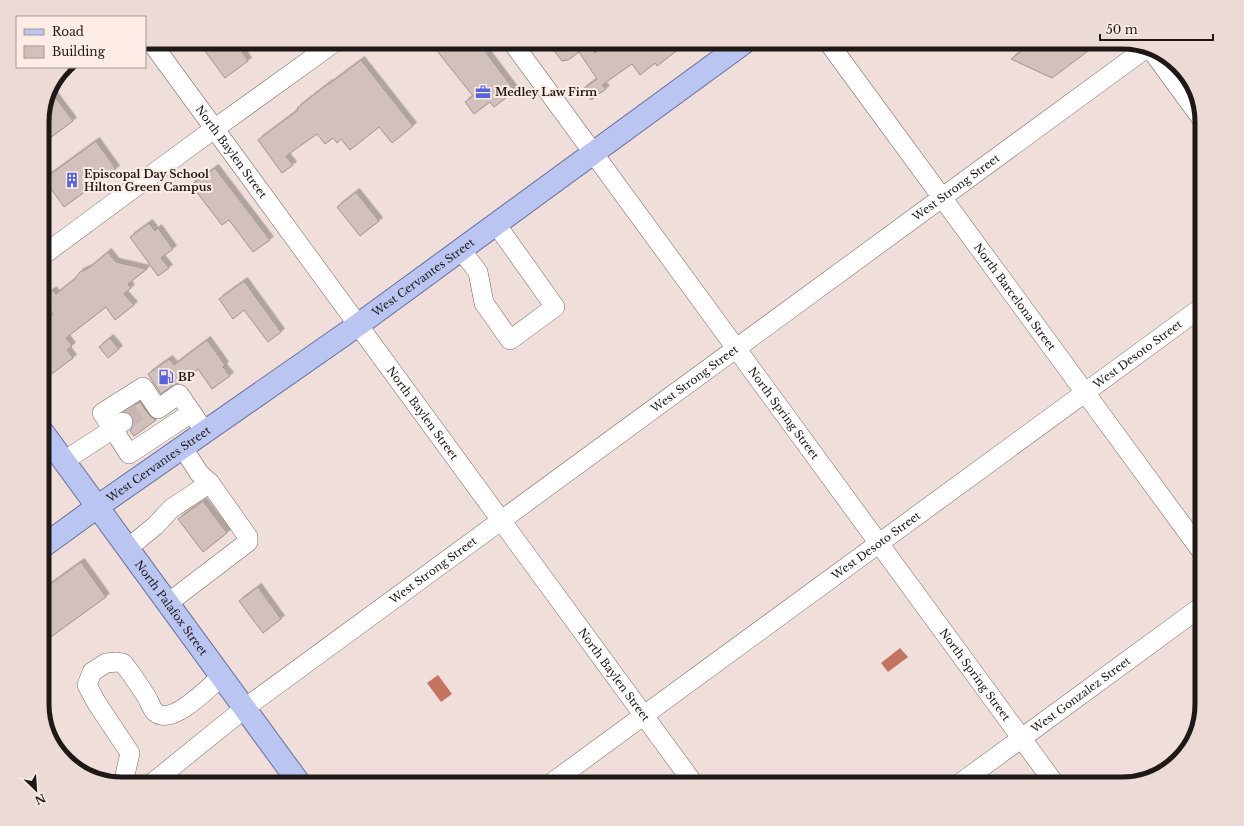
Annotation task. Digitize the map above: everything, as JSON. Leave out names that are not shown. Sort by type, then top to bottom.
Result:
[{"type":"main road","name":"West Cervantes Street","points":[[49,542],[97,506],[183,448],[358,325],[735,49]]},
{"type":"main road","name":"North Palafox Street","points":[[49,441],[295,777]]},
{"type":"street","name":"North Baylen Street","points":[[156,49],[689,777]]},
{"type":"street","points":[[49,245],[215,129],[325,49]]},
{"type":"street","name":"North Spring Street","points":[[517,49],[1050,777]]},
{"type":"street","name":"North Barcelona Street","points":[[833,49],[1195,542]]},
{"type":"street","name":"West Strong Street","points":[[160,777],[244,708],[1141,52]]},
{"type":"street","points":[[1158,59],[1194,108]]},
{"type":"street","points":[[461,250],[478,272],[484,303],[510,340],[555,307],[496,224]]},
{"type":"street","name":"West Desoto Street","points":[[560,777],[1195,312]]},
{"type":"street","points":[[143,475],[129,454],[118,426],[102,413],[143,387],[149,404],[158,409],[179,394],[205,432]]},
{"type":"street","points":[[129,454],[191,413]]},
{"type":"street","points":[[64,461],[118,426]]},
{"type":"street","points":[[168,603],[248,542],[248,537],[210,483],[199,473],[183,448]]},
{"type":"street","points":[[128,548],[155,526],[172,508],[210,483]]},
{"type":"street","name":"West Gonzalez Street","points":[[969,777],[1195,611]]},
{"type":"street","points":[[125,777],[130,753],[96,702],[87,685],[92,672],[106,663],[123,663],[155,712],[163,715],[173,714],[187,706],[222,676]]},
{"type":"shaded area","points":[[900,648],[908,657],[888,672],[881,663]]},
{"type":"shaded area","points":[[438,675],[452,694],[441,702],[427,683]]},
{"type":"building","points":[[203,49],[246,49],[242,52],[248,61],[225,78]]},
{"type":"building","points":[[440,49],[483,49],[515,91],[494,107],[490,102],[474,114],[465,102],[473,96],[437,51]]},
{"type":"building","points":[[553,49],[592,49],[595,53],[600,49],[679,49],[657,66],[655,63],[640,75],[632,64],[602,85],[606,89],[591,100],[583,89],[597,79],[579,52],[568,60],[562,61]]},
{"type":"building","points":[[1025,49],[1091,49],[1052,78],[1011,59]]},
{"type":"building","points":[[361,60],[413,126],[392,143],[379,127],[350,150],[341,139],[337,143],[333,138],[325,144],[317,134],[286,156],[293,165],[282,173],[258,140],[298,110],[297,108],[329,83]]},
{"type":"building","points":[[54,96],[73,121],[49,139],[50,108]]},
{"type":"building","name":"Episcopal Day School Hilton Green Campus","points":[[96,141],[116,169],[64,207],[49,186],[49,175]]},
{"type":"building","points":[[215,168],[270,240],[253,252],[229,220],[222,225],[191,185]]},
{"type":"building","points":[[356,192],[379,221],[360,236],[337,207]]},
{"type":"building","points":[[149,223],[155,231],[158,228],[173,249],[161,258],[169,268],[158,276],[130,237]]},
{"type":"building","points":[[108,252],[116,262],[147,269],[128,284],[131,288],[124,294],[134,305],[115,320],[106,307],[66,338],[72,346],[67,350],[73,358],[49,376],[49,317],[53,314],[49,308],[49,293],[53,290],[56,294],[76,278],[80,272],[89,268]]},
{"type":"building","points":[[244,281],[281,332],[268,342],[244,310],[233,319],[219,299]]},
{"type":"building","points":[[110,338],[119,349],[108,358],[99,347]]},
{"type":"building","points":[[207,340],[225,365],[223,367],[230,376],[212,389],[198,369],[161,394],[148,374],[169,359],[174,365]]},
{"type":"building","points":[[140,402],[149,415],[156,420],[134,436],[130,431],[134,421],[128,412],[125,412]]},
{"type":"building","points":[[203,501],[227,533],[203,552],[178,519]]},
{"type":"building","points":[[81,562],[106,597],[49,638],[49,585]]},
{"type":"building","points":[[258,587],[281,619],[263,633],[239,601]]},
{"type":"tunnel","points":[[123,422],[146,406]]},
{"type":"place","name":"Medley Law Firm","points":[[483,92]]},
{"type":"place","name":"Episcopal Day School Hilton Green Campus","points":[[72,180]]},
{"type":"place","name":"BP","points":[[166,377]]}]
